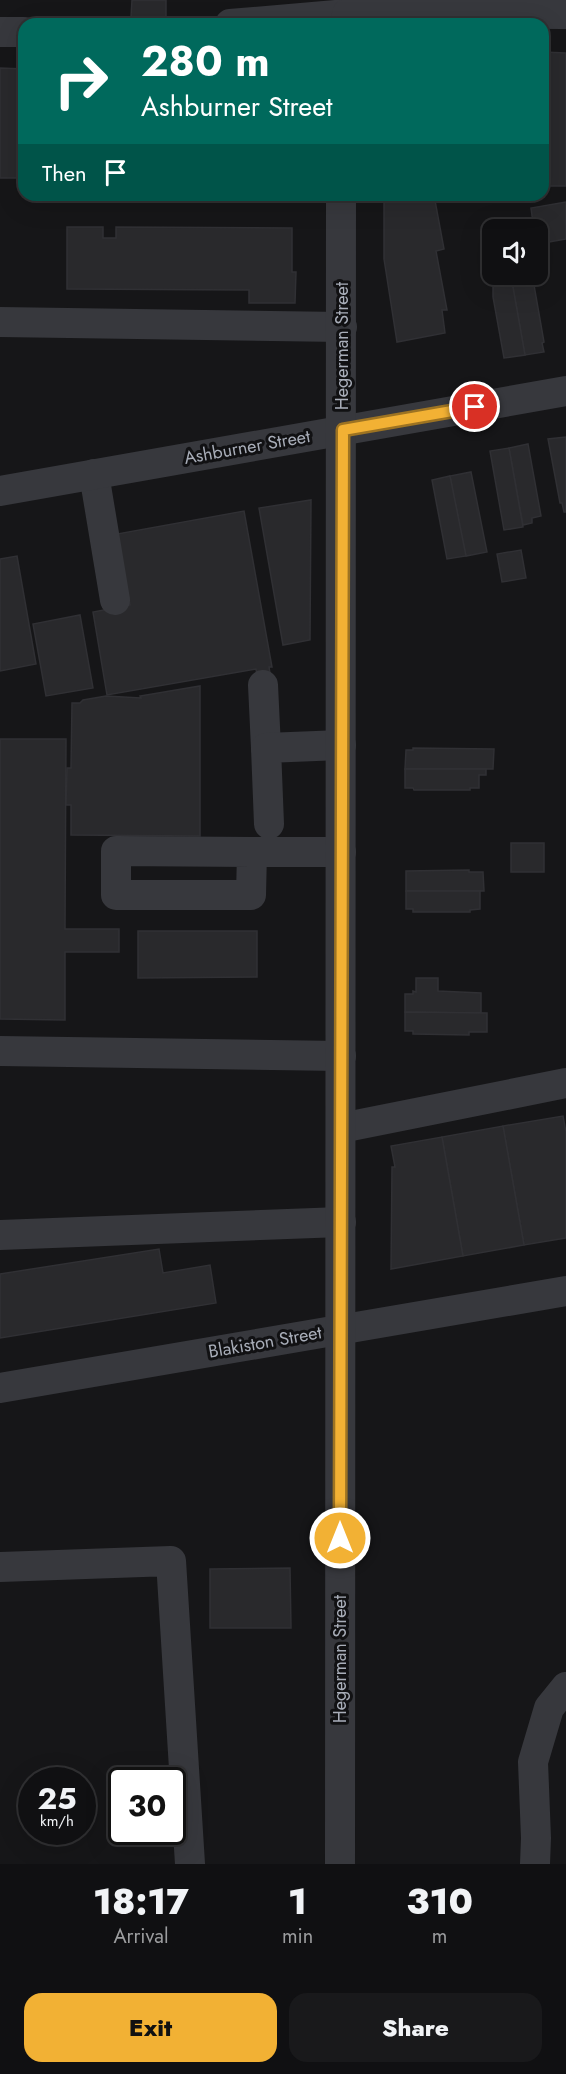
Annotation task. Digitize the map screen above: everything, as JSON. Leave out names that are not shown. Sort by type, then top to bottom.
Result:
[{"type":"street","points":[[258,18],[301,9],[341,13],[566,14]]},
{"type":"street","points":[[0,32],[18,32]]},
{"type":"street","name":"Hegerman Street","points":[[340,1864],[343,430],[341,201]]},
{"type":"street","points":[[0,322],[342,327]]},
{"type":"street","name":"Ashburner Street","points":[[0,491],[566,391]]},
{"type":"street","points":[[94,474],[116,600]]},
{"type":"street","points":[[263,685],[269,824]]},
{"type":"street","points":[[266,748],[341,745]]},
{"type":"street","points":[[252,852],[342,852]]},
{"type":"street","points":[[0,1051],[341,1056]]},
{"type":"street","points":[[341,1128],[566,1083]]},
{"type":"street","points":[[0,1234],[341,1222]]},
{"type":"street","name":"Blakiston Street","points":[[0,1388],[566,1290]]},
{"type":"street","points":[[0,1567],[171,1561],[190,1864]]},
{"type":"street","points":[[535,1864],[533,1762],[549,1708],[566,1687]]},
{"type":"building","points":[[132,0],[166,0],[166,17],[131,17]]},
{"type":"building","points":[[549,52],[566,53],[566,186],[549,186]]},
{"type":"building","points":[[0,68],[18,69],[18,178],[0,178]]},
{"type":"building","points":[[384,201],[435,201],[444,249],[436,251],[447,310],[442,310],[445,333],[397,342],[384,259]]},
{"type":"building","points":[[566,202],[566,239],[548,242],[548,219],[532,219],[531,208]]},
{"type":"building","points":[[67,227],[103,227],[103,238],[116,238],[116,227],[292,228],[292,272],[296,272],[295,303],[249,303],[249,290],[67,289]]},
{"type":"building","points":[[493,285],[513,285],[525,355],[504,358]]},
{"type":"building","points":[[513,285],[534,285],[544,352],[525,355]]},
{"type":"building","points":[[566,437],[566,512],[564,512],[562,503],[560,503],[548,439]]},
{"type":"building","points":[[528,444],[541,516],[532,518],[532,523],[523,525],[509,448]]},
{"type":"building","points":[[509,448],[523,527],[504,530],[490,451]]},
{"type":"building","points":[[471,472],[487,552],[466,556],[450,476]]},
{"type":"building","points":[[450,476],[466,556],[447,559],[432,480]]},
{"type":"building","points":[[311,500],[310,640],[283,645],[259,508]]},
{"type":"building","points":[[244,511],[272,667],[269,667],[271,679],[258,682],[256,669],[107,695],[93,612],[130,605],[117,534]]},
{"type":"building","points":[[521,550],[526,578],[502,582],[497,554]]},
{"type":"building","points":[[17,556],[36,664],[0,671],[0,559]]},
{"type":"building","points":[[80,615],[93,688],[46,696],[33,624]]},
{"type":"building","points":[[200,686],[200,836],[71,835],[71,805],[66,805],[67,768],[71,768],[72,703],[106,696],[141,698],[140,696]]},
{"type":"building","points":[[0,739],[66,739],[65,929],[119,929],[119,952],[65,952],[65,1020],[0,1019]]},
{"type":"building","points":[[413,748],[494,749],[493,769],[405,769],[406,750],[413,750]]},
{"type":"building","points":[[405,769],[486,769],[486,775],[479,775],[479,788],[470,788],[470,790],[414,790],[405,788]]},
{"type":"building","points":[[511,843],[544,843],[544,872],[511,872]]},
{"type":"building","points":[[469,870],[469,872],[483,872],[484,891],[406,891],[406,871]]},
{"type":"building","points":[[406,891],[480,891],[480,909],[470,910],[470,912],[413,912],[413,909],[406,909]]},
{"type":"building","points":[[138,931],[257,931],[257,977],[138,978]]},
{"type":"building","points":[[416,978],[438,978],[438,991],[481,993],[481,1013],[405,1012],[405,994],[416,992]]},
{"type":"building","points":[[405,1012],[487,1013],[487,1032],[469,1032],[469,1035],[413,1034],[413,1031],[405,1031]]},
{"type":"building","points":[[563,1116],[566,1132],[566,1238],[524,1245],[503,1126]]},
{"type":"building","points":[[503,1126],[524,1245],[463,1256],[442,1137]]},
{"type":"building","points":[[442,1137],[463,1256],[391,1269],[392,1167],[395,1167],[391,1146]]},
{"type":"building","points":[[159,1249],[163,1273],[210,1265],[216,1303],[0,1338],[0,1274]]},
{"type":"building","points":[[290,1568],[291,1628],[210,1628],[210,1569]]},
{"type":"route","points":[[340,1538],[343,430],[475,407]]}]
